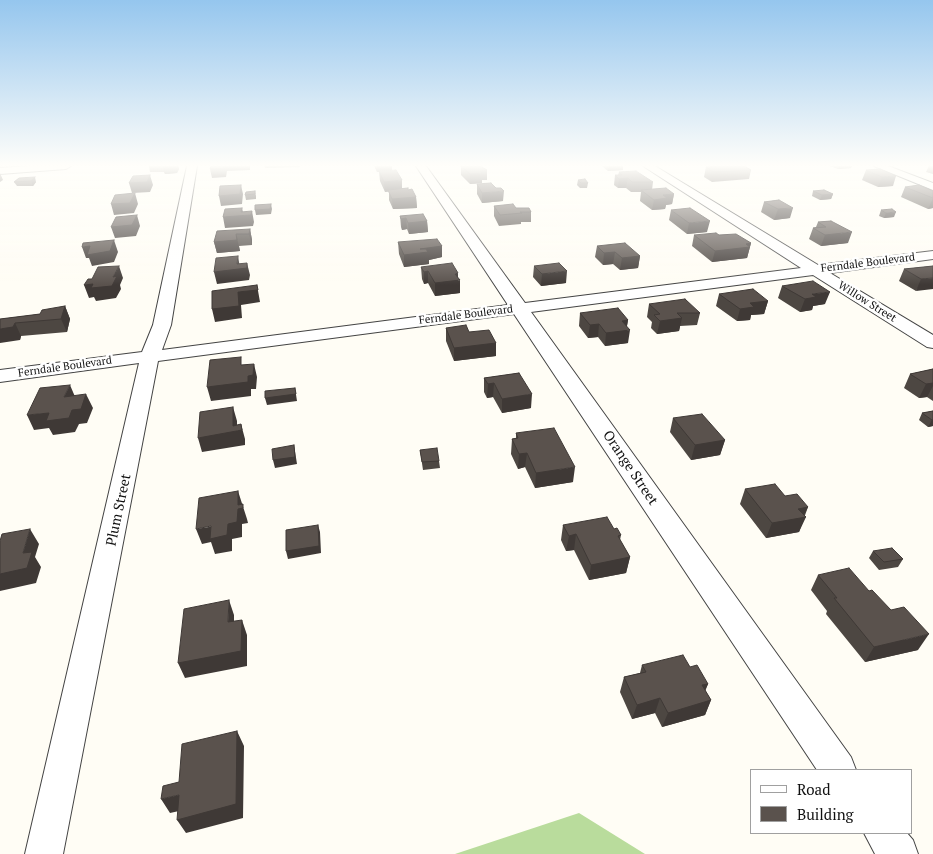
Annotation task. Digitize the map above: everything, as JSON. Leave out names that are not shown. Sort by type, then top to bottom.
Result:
[{"type":"street","name":"Plum Street","points":[[44,854],[150,356],[162,325],[184,206]]},
{"type":"street","name":"Orange Street","points":[[449,206],[837,769]]},
{"type":"street","name":"Willow Street","points":[[712,206],[933,344]]},
{"type":"street","name":"Ferndale Boulevard","points":[[0,376],[933,254]]},
{"type":"street","points":[[884,834],[898,854]]},
{"type":"green space","points":[[579,813],[645,854],[455,854]]},
{"type":"building","points":[[255,206],[271,206],[270,209],[255,210]]},
{"type":"building","points":[[494,206],[529,208],[531,212],[500,215]]},
{"type":"building","points":[[772,206],[789,206],[793,208],[778,209]]},
{"type":"building","points":[[242,208],[241,212],[252,211],[251,215],[223,217],[225,209]]},
{"type":"building","points":[[690,208],[710,221],[689,223],[671,210]]},
{"type":"building","points":[[892,209],[896,212],[886,213],[881,210]]},
{"type":"building","points":[[423,214],[427,221],[408,223],[406,218],[401,219],[400,216]]},
{"type":"building","points":[[137,215],[132,225],[111,227],[116,217]]},
{"type":"building","points":[[831,221],[852,232],[825,235],[813,228],[826,227],[818,222]]},
{"type":"building","points":[[250,229],[249,234],[236,234],[237,240],[214,242],[217,231]]},
{"type":"building","points":[[716,233],[719,235],[736,234],[751,243],[746,244],[750,247],[715,251],[694,235]]},
{"type":"building","points":[[437,239],[442,246],[420,249],[426,249],[428,252],[404,255],[398,242]]},
{"type":"building","points":[[114,240],[110,251],[87,255],[90,246],[82,247],[83,243]]},
{"type":"building","points":[[625,243],[640,256],[622,258],[615,252],[604,253],[597,246]]},
{"type":"building","points":[[238,256],[237,264],[247,263],[247,268],[214,272],[216,258]]},
{"type":"building","points":[[452,263],[458,273],[455,274],[460,280],[435,283],[428,271],[424,272],[421,267]]},
{"type":"building","points":[[559,263],[567,271],[542,274],[534,266]]},
{"type":"building","points":[[119,266],[113,277],[117,276],[112,286],[91,288],[93,284],[84,285],[88,279],[92,279],[98,267]]},
{"type":"building","points":[[933,266],[933,278],[921,279],[904,269]]},
{"type":"building","points":[[813,281],[830,292],[812,294],[816,297],[805,299],[782,286]]},
{"type":"building","points":[[257,285],[258,290],[238,292],[239,306],[212,309],[212,291]]},
{"type":"building","points":[[753,289],[768,301],[750,303],[754,307],[740,309],[719,294]]},
{"type":"building","points":[[685,299],[700,313],[677,313],[682,318],[660,321],[654,315],[660,314],[649,304]]},
{"type":"building","points":[[65,306],[61,319],[15,323],[13,327],[0,329],[0,319],[40,314],[42,310]]},
{"type":"building","points":[[618,308],[628,320],[622,321],[630,330],[606,333],[599,324],[590,325],[580,313]]},
{"type":"building","points":[[466,325],[469,332],[489,330],[496,343],[454,348],[446,328]]},
{"type":"building","points":[[241,357],[241,365],[254,364],[253,375],[248,376],[248,382],[207,387],[210,360]]},
{"type":"building","points":[[933,369],[933,383],[926,384],[910,374]]},
{"type":"building","points":[[519,373],[532,394],[502,399],[494,383],[488,384],[484,378]]},
{"type":"building","points":[[70,385],[64,397],[86,394],[81,409],[72,410],[69,418],[46,421],[49,413],[27,415],[40,388]]},
{"type":"building","points":[[295,388],[296,394],[265,398],[265,391]]},
{"type":"building","points":[[233,407],[233,426],[241,424],[242,430],[198,438],[200,412]]},
{"type":"building","points":[[933,411],[933,420],[922,413]]},
{"type":"building","points":[[702,414],[725,440],[695,445],[673,418]]},
{"type":"building","points":[[554,428],[575,467],[536,473],[527,453],[519,454],[512,439],[518,438],[516,433]]},
{"type":"building","points":[[294,445],[295,457],[273,460],[272,449]]},
{"type":"building","points":[[437,448],[439,461],[422,462],[420,450]]},
{"type":"building","points":[[775,484],[785,496],[797,494],[808,507],[798,509],[806,517],[772,523],[745,489]]},
{"type":"building","points":[[238,491],[238,505],[243,504],[243,508],[238,509],[237,522],[228,524],[227,535],[210,539],[211,526],[196,529],[199,498]]},
{"type":"building","points":[[607,517],[614,529],[617,528],[621,535],[618,536],[630,557],[591,565],[576,534],[569,536],[563,525]]},
{"type":"building","points":[[318,525],[319,546],[286,551],[286,530]]},
{"type":"building","points":[[30,529],[23,553],[32,552],[27,568],[0,574],[0,541],[2,534]]},
{"type":"building","points":[[892,548],[903,559],[884,562],[873,551]]},
{"type":"building","points":[[849,568],[869,591],[872,590],[891,610],[904,607],[929,634],[874,647],[818,575]]},
{"type":"building","points":[[229,600],[228,622],[242,620],[241,651],[178,663],[184,609]]},
{"type":"building","points":[[683,655],[690,667],[697,665],[708,684],[702,685],[711,700],[668,713],[660,698],[637,705],[624,677],[646,672],[642,665]]},
{"type":"building","points":[[237,731],[236,804],[177,820],[179,795],[161,799],[163,786],[179,782],[182,744]]}]
